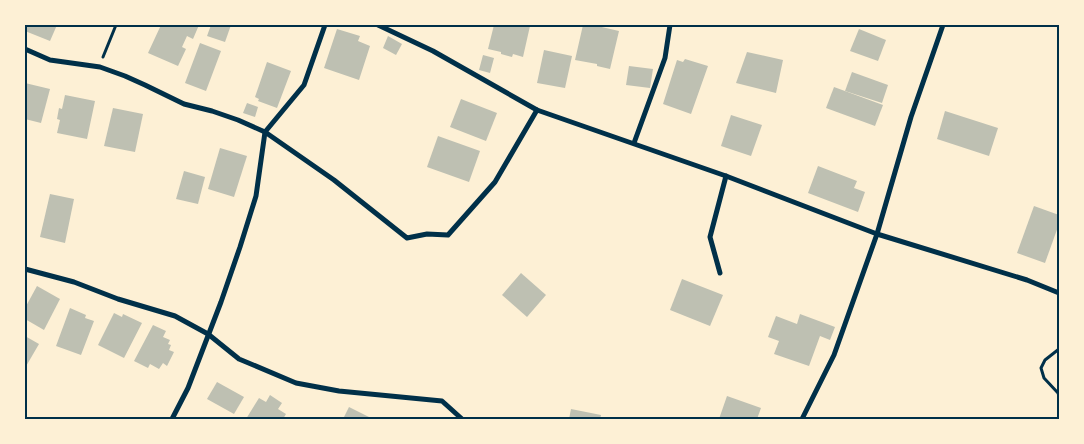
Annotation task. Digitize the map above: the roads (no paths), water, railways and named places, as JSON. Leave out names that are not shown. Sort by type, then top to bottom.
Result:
[{"type":"street","points":[[172,419],[188,388],[240,247],[256,196],[265,132],[304,85],[325,25]]},
{"type":"street","points":[[378,25],[433,51],[537,110],[726,176],[877,234],[1027,280],[1059,293]]},
{"type":"street","points":[[634,143],[665,58],[670,25]]},
{"type":"street","points":[[802,419],[834,354],[877,234],[911,117],[943,25]]},
{"type":"street","points":[[25,49],[50,60],[100,68],[146,85],[184,104],[212,111],[265,132],[334,180],[408,238],[427,234],[448,235],[495,182],[537,110]]},
{"type":"street","points":[[720,273],[710,236],[726,176]]},
{"type":"street","points":[[25,269],[74,282],[118,299],[175,316],[208,334],[240,359],[296,383],[339,392],[442,401],[462,419]]}]
